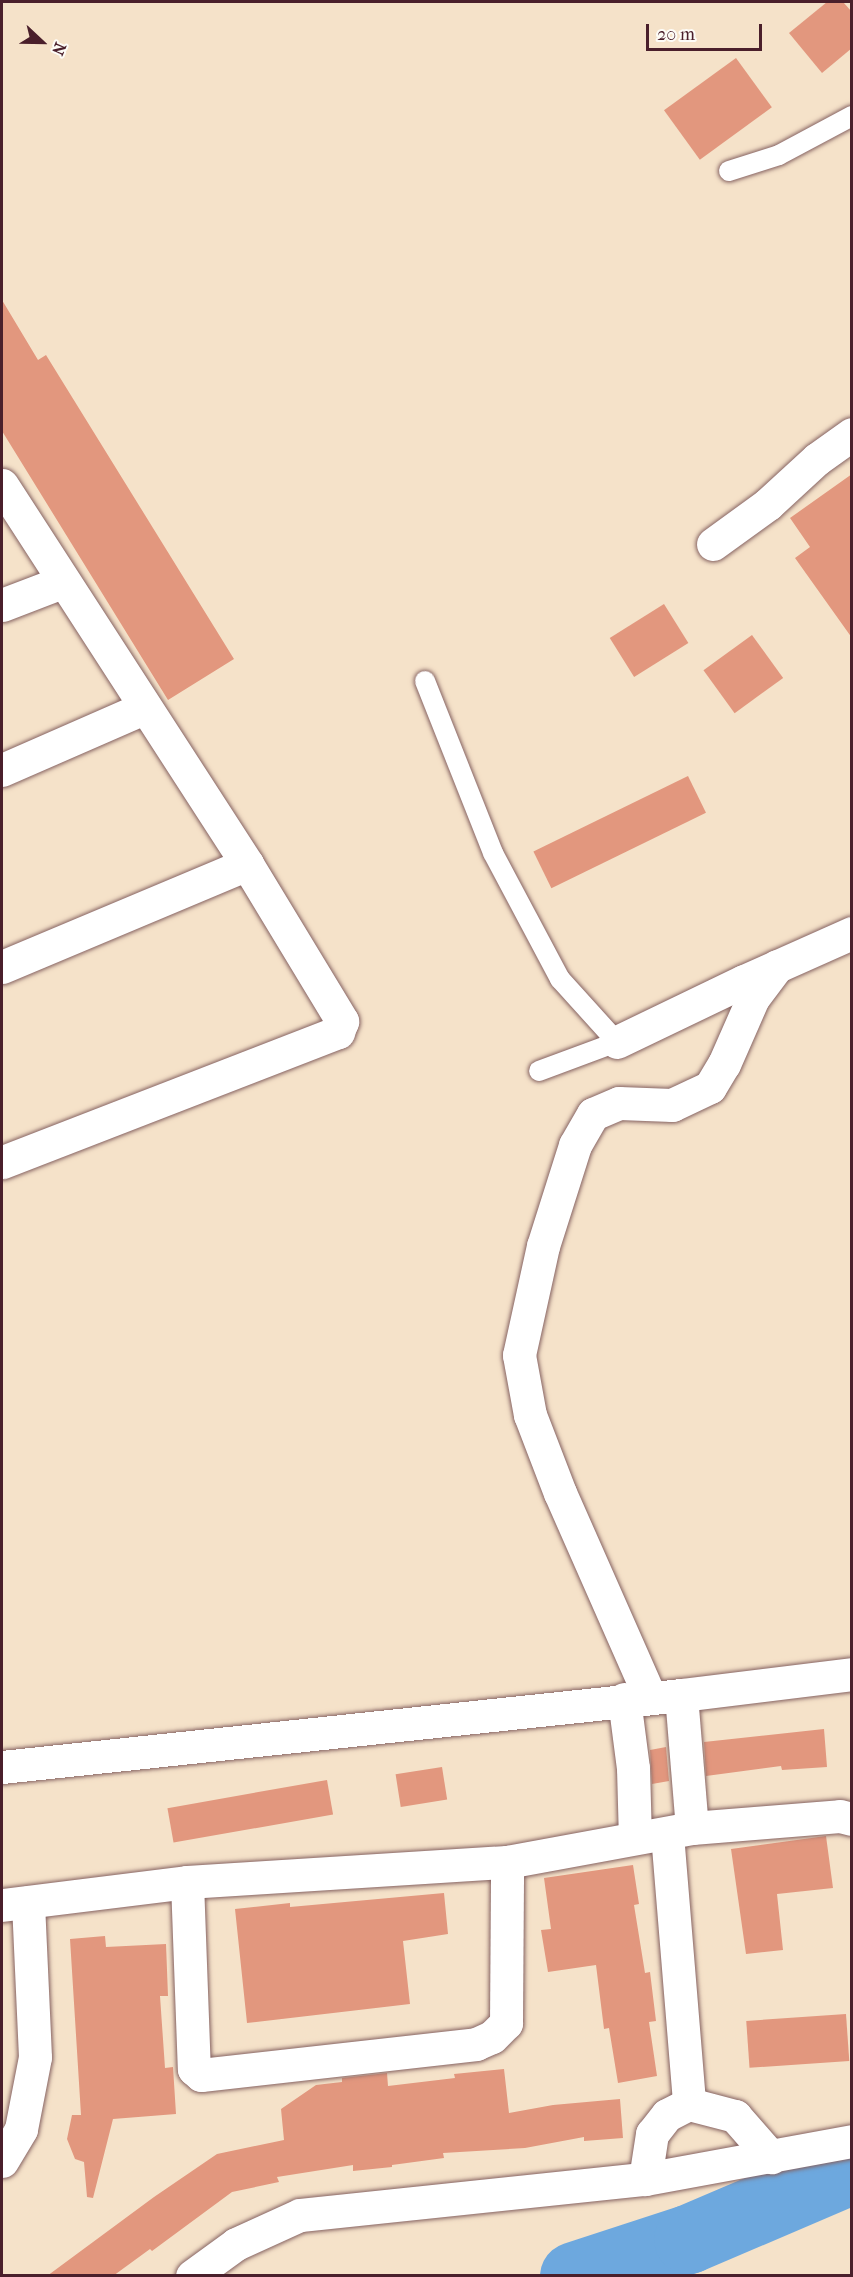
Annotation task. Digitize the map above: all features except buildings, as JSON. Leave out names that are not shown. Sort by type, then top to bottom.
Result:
[{"type":"street","points":[[713,544],[768,504],[817,459],[852,434]]},
{"type":"street","points":[[2,485],[62,582],[247,864],[342,1021],[338,1032],[2,1162]]},
{"type":"street","points":[[2,605],[62,582]]},
{"type":"street","points":[[2,770],[144,708]]},
{"type":"street","points":[[2,967],[247,864]]},
{"type":"street","points":[[617,1042],[852,933]]},
{"type":"street","points":[[689,2104],[679,1831],[652,1697],[560,1493],[530,1415],[519,1354],[543,1245],[575,1145],[593,1114],[619,1103],[672,1105],[710,1087],[724,1064],[753,998],[777,966]]},
{"type":"street","points":[[2,1767],[852,1674]]},
{"type":"street","points":[[635,1838],[633,1768],[652,1697]]},
{"type":"street","points":[[2,2161],[21,2129],[35,2057],[15,1904],[187,1882],[507,1862],[679,1831],[840,1816],[852,1820]]},
{"type":"street","points":[[187,1882],[194,2069],[201,2075],[476,2044],[492,2037],[506,2023],[507,1862]]},
{"type":"street","points":[[645,2179],[652,2134],[666,2115],[689,2104],[735,2116],[771,2157]]},
{"type":"street","points":[[192,2276],[236,2244],[300,2215],[645,2179],[852,2140]]},
{"type":"lane","points":[[729,171],[778,155],[852,116]]},
{"type":"lane","points":[[425,681],[499,863],[560,979],[617,1042],[539,1071]]},
{"type":"waterway","points":[[574,2276],[688,2239],[852,2169]]}]
